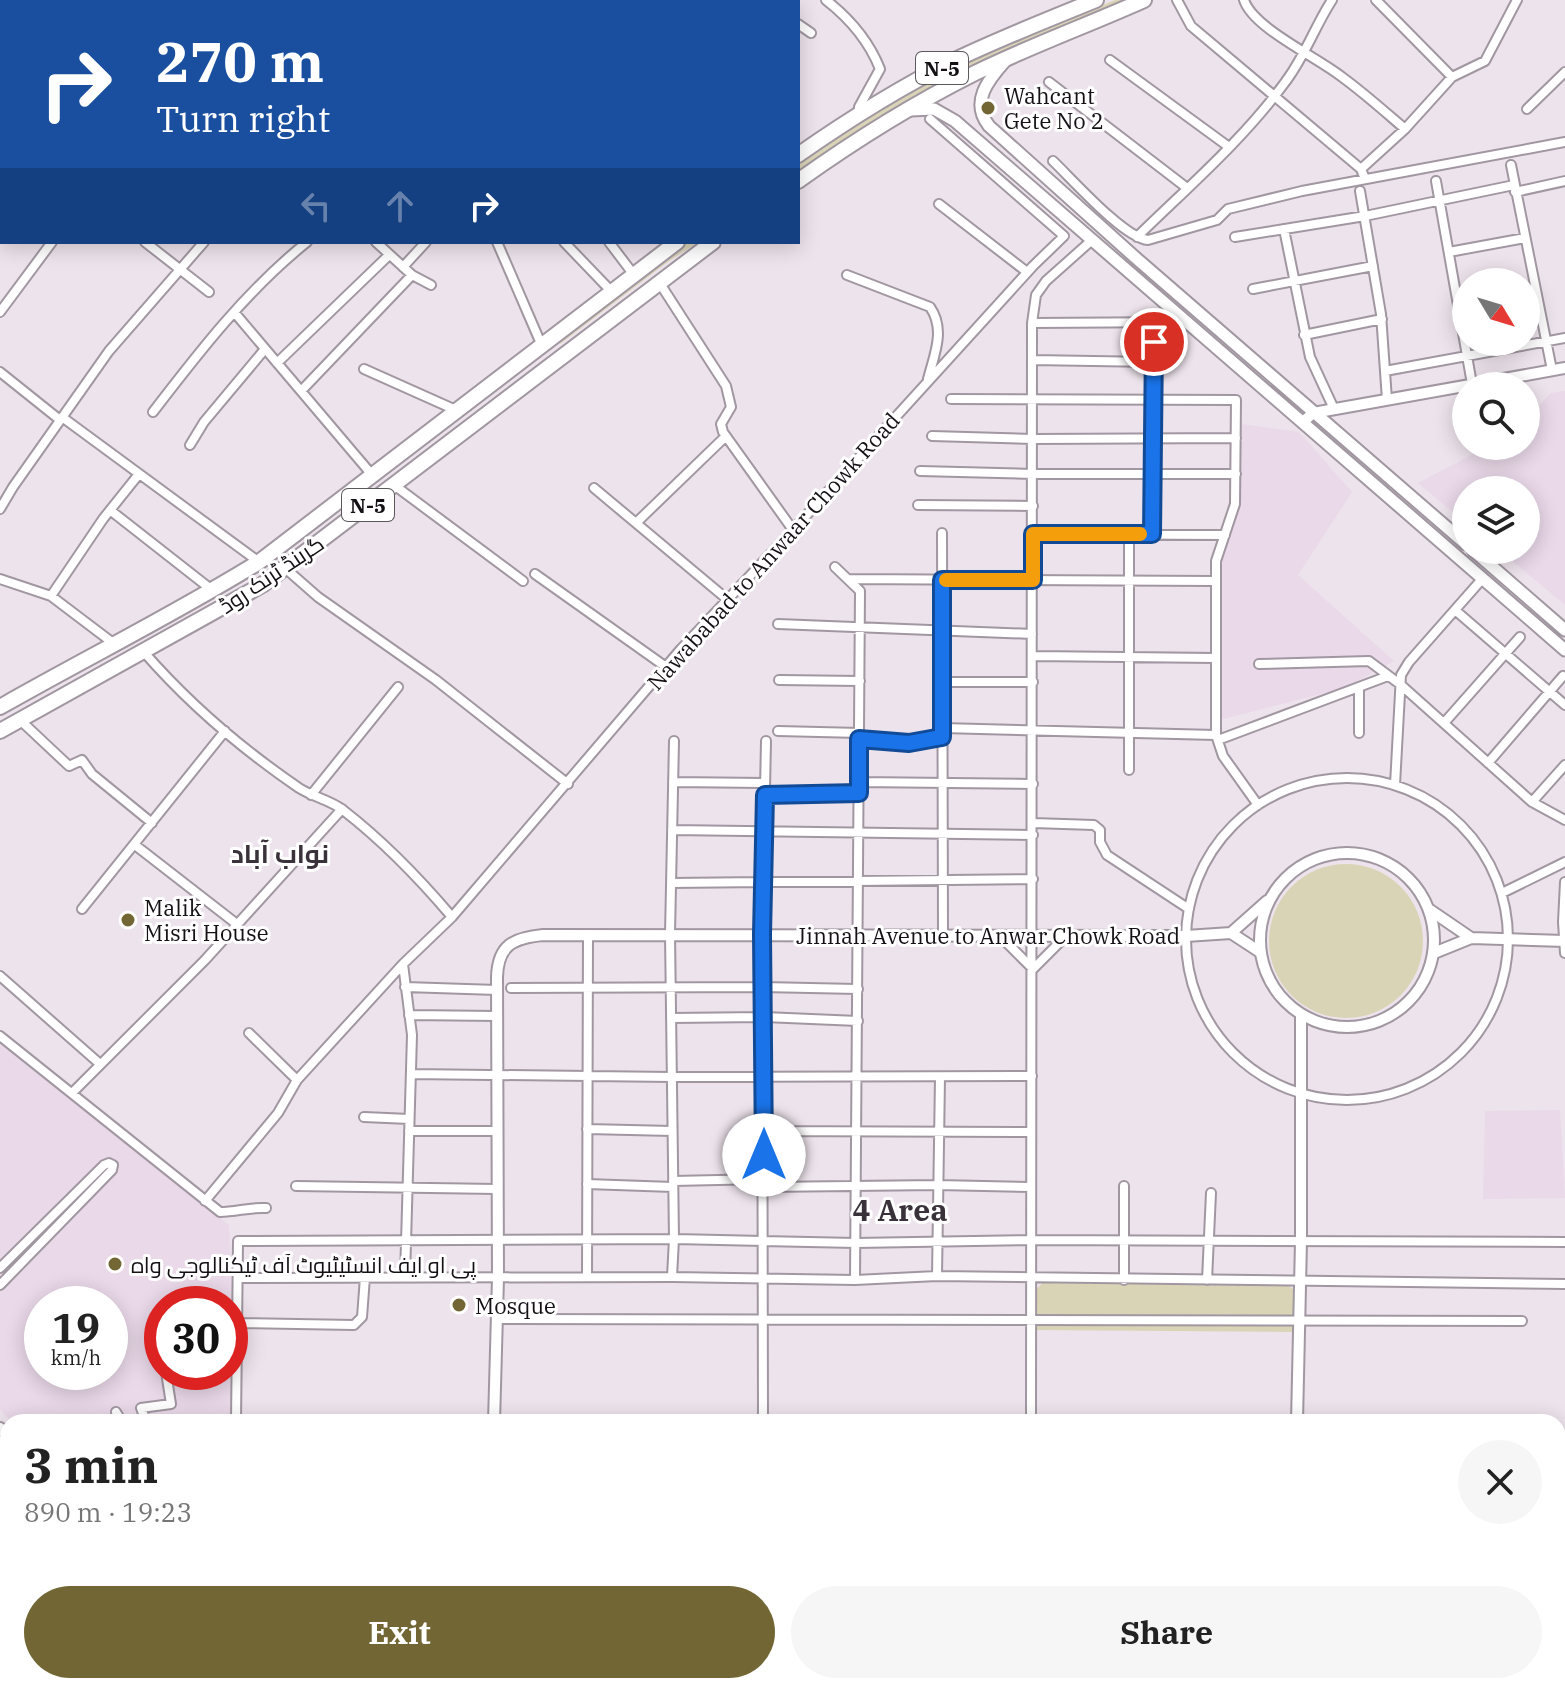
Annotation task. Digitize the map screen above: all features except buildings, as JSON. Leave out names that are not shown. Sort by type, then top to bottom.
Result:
[{"type":"highway","name":"N-5","points":[[800,154],[859,115],[954,61],[1077,3],[1096,0]]},
{"type":"highway","name":"N-5","points":[[800,180],[903,112],[1008,58],[1144,0]]},
{"type":"highway","name":"گرینڈ ٹرنک روڈ","points":[[0,707],[259,562],[674,244]]},
{"type":"highway","name":"گرینڈ ٹرنک روڈ","points":[[0,731],[239,599],[285,568],[710,244]]},
{"type":"highway","points":[[542,346],[555,361]]},
{"type":"main road","points":[[1008,58],[983,90],[983,118],[1137,259],[1452,532]]},
{"type":"main road","points":[[903,112],[924,107],[948,115],[1565,650]]},
{"type":"main road","points":[[1128,271],[1137,259]]},
{"type":"main road","points":[[1372,482],[1382,471]]},
{"type":"main road","points":[[1489,564],[1565,630]]},
{"type":"street","points":[[826,0],[855,26],[880,69],[859,107],[859,115]]},
{"type":"street","points":[[1177,0],[1191,26],[1361,169],[1365,179]]},
{"type":"street","points":[[1244,0],[1253,15],[1286,41],[1340,75],[1405,129]]},
{"type":"street","points":[[1137,237],[1229,147],[1275,95],[1332,0]]},
{"type":"street","points":[[1376,0],[1452,77]]},
{"type":"street","points":[[1361,169],[1405,129],[1452,77],[1485,61],[1517,0]]},
{"type":"street","points":[[800,25],[811,33]]},
{"type":"street","points":[[1110,60],[1229,147]]},
{"type":"street","points":[[1527,109],[1565,72]]},
{"type":"street","points":[[1049,82],[1187,188]]},
{"type":"street","name":"Nawababad to Anwaar Chowk Road","points":[[205,1201],[278,1113],[297,1080],[403,964],[452,917],[666,667],[1027,272],[1064,236],[930,119]]},
{"type":"street","points":[[1053,161],[1103,210],[1137,237],[1148,240],[1217,220],[1228,209],[1365,179],[1565,142]]},
{"type":"street","points":[[1511,165],[1532,268]]},
{"type":"street","points":[[1436,181],[1453,268]]},
{"type":"street","points":[[1235,237],[1565,181]]},
{"type":"street","points":[[1360,191],[1382,319],[1387,400]]},
{"type":"street","points":[[939,204],[1027,272]]},
{"type":"street","points":[[1284,229],[1310,357],[1334,409]]},
{"type":"street","points":[[1449,252],[1525,238]]},
{"type":"street","points":[[1031,1414],[1032,323],[1036,295],[1041,288],[1092,240]]},
{"type":"street","points":[[0,312],[51,244]]},
{"type":"street","points":[[148,244],[209,292]]},
{"type":"street","points":[[0,509],[109,351],[202,244]]},
{"type":"street","points":[[153,412],[234,312],[304,244]]},
{"type":"street","points":[[378,244],[412,275],[431,285]]},
{"type":"street","points":[[403,267],[424,244]]},
{"type":"street","points":[[498,244],[542,346]]},
{"type":"street","points":[[566,244],[612,292]]},
{"type":"street","points":[[611,244],[634,275]]},
{"type":"street","points":[[277,363],[387,257]]},
{"type":"street","points":[[1253,289],[1373,266]]},
{"type":"street","points":[[301,391],[412,275]]},
{"type":"street","points":[[847,275],[933,311],[940,332],[928,380]]},
{"type":"street","points":[[659,282],[726,386],[731,407],[721,424],[726,436],[793,530]]},
{"type":"street","points":[[1540,306],[1552,370]]},
{"type":"street","points":[[234,312],[373,477]]},
{"type":"street","points":[[1304,335],[1382,319]]},
{"type":"street","points":[[1032,323],[1187,322]]},
{"type":"street","points":[[1152,534],[1155,323]]},
{"type":"street","points":[[1540,342],[1565,338]]},
{"type":"street","points":[[190,445],[204,422],[265,349]]},
{"type":"street","points":[[1385,371],[1462,356]]},
{"type":"street","points":[[1032,360],[1154,362]]},
{"type":"street","points":[[1540,372],[1565,368]]},
{"type":"street","points":[[364,369],[459,411]]},
{"type":"street","points":[[0,372],[259,562]]},
{"type":"street","points":[[1303,422],[1313,413],[1452,388]]},
{"type":"street","points":[[951,399],[1236,400],[1235,504],[1216,561],[1217,737],[1223,756],[1258,805]]},
{"type":"street","points":[[637,522],[726,436]]},
{"type":"street","points":[[932,436],[1236,438]]},
{"type":"street","points":[[920,471],[1236,474]]},
{"type":"street","points":[[51,596],[110,510],[139,474]]},
{"type":"street","points":[[394,485],[523,581]]},
{"type":"street","points":[[594,488],[728,600]]},
{"type":"street","points":[[918,505],[1033,506]]},
{"type":"street","points":[[110,510],[213,590]]},
{"type":"street","points":[[942,533],[943,934]]},
{"type":"street","points":[[1033,534],[1225,535]]},
{"type":"street","points":[[1129,534],[1129,770]]},
{"type":"street","points":[[835,567],[860,591],[855,1280]]},
{"type":"street","points":[[285,568],[318,597],[436,680],[568,784]]},
{"type":"street","points":[[535,574],[666,667]]},
{"type":"street","points":[[1395,785],[1401,675],[1483,578]]},
{"type":"street","points":[[0,579],[51,596],[113,643]]},
{"type":"street","points":[[848,579],[1215,581]]},
{"type":"street","points":[[1455,610],[1565,705]]},
{"type":"street","points":[[778,624],[1032,634]]},
{"type":"street","points":[[1444,723],[1520,637]]},
{"type":"street","points":[[143,651],[197,708],[264,763],[311,795],[342,809],[385,846],[452,917]]},
{"type":"street","points":[[1033,656],[1215,658]]},
{"type":"street","points":[[1259,664],[1369,661],[1401,685],[1532,802],[1565,820]]},
{"type":"street","points":[[778,731],[860,736],[909,743],[942,732],[1128,732],[1217,737],[1388,676]]},
{"type":"street","points":[[1488,763],[1563,676]]},
{"type":"street","points":[[779,680],[860,681]]},
{"type":"street","points":[[942,682],[1033,682]]},
{"type":"street","points":[[311,795],[398,687]]},
{"type":"street","points":[[1359,687],[1359,733]]},
{"type":"street","points":[[20,720],[69,766],[82,760],[92,774],[152,823]]},
{"type":"street","points":[[82,909],[225,731]]},
{"type":"street","points":[[672,1277],[670,934],[674,741]]},
{"type":"street","points":[[763,1414],[762,934],[766,741]]},
{"type":"street","points":[[1532,802],[1565,765]]},
{"type":"street","points":[[1348,778],[1395,785],[1442,808],[1479,846],[1493,869],[1502,893],[1508,940],[1503,980],[1488,1018],[1472,1041],[1442,1069],[1407,1089],[1381,1097],[1354,1100],[1300,1094],[1253,1071],[1217,1034],[1203,1012],[1193,988],[1188,962],[1186,936],[1189,909],[1213,850],[1258,805],[1279,793],[1325,780],[1348,778]]},
{"type":"street","points":[[673,782],[765,783]]},
{"type":"street","points":[[859,782],[1033,784]]},
{"type":"street","points":[[765,795],[859,793]]},
{"type":"street","points":[[72,1093],[238,925],[342,809]]},
{"type":"street","points":[[1033,823],[1094,825],[1100,830],[1100,842],[1107,855],[1189,909]]},
{"type":"street","points":[[672,830],[1033,835]]},
{"type":"street","points":[[135,845],[238,925]]},
{"type":"street","points":[[1260,952],[1231,933],[1269,899],[1290,873],[1319,856],[1353,852],[1386,860],[1412,880],[1430,909],[1435,931],[1434,953],[1425,981],[1407,1003],[1383,1020],[1356,1027],[1327,1025],[1301,1015],[1281,998],[1267,977],[1260,952],[1260,925],[1269,899]]},
{"type":"street","points":[[1502,893],[1565,862]]},
{"type":"street","points":[[671,883],[1033,879]]},
{"type":"street","points":[[1565,882],[1565,953]]},
{"type":"street","points":[[1430,909],[1471,938]]},
{"type":"street","name":"Jinnah Avenue to Anwar Chowk Road","points":[[494,1414],[498,1278],[497,962],[506,947],[521,938],[588,935],[1186,936],[1231,933]]},
{"type":"street","points":[[587,1277],[588,935]]},
{"type":"street","points":[[998,935],[1033,969]]},
{"type":"street","points":[[1033,969],[1067,935]]},
{"type":"street","points":[[1434,953],[1471,938],[1565,941]]},
{"type":"street","points":[[403,964],[412,1035],[405,1277]]},
{"type":"street","points":[[0,976],[100,1064]]},
{"type":"street","points":[[405,987],[497,990]]},
{"type":"street","points":[[511,988],[858,989]]},
{"type":"street","points":[[409,1015],[497,1016]]},
{"type":"street","points":[[1297,1414],[1301,1015]]},
{"type":"street","points":[[671,1018],[764,1017],[858,1021]]},
{"type":"street","points":[[249,1033],[297,1080]]},
{"type":"street","points":[[0,1036],[220,1212],[245,1207],[266,1208]]},
{"type":"street","points":[[411,1074],[1032,1076]]},
{"type":"street","points":[[937,1276],[940,1077]]},
{"type":"street","points":[[364,1117],[409,1119]]},
{"type":"street","points":[[587,1129],[672,1131]]},
{"type":"street","points":[[409,1131],[497,1131]]},
{"type":"street","points":[[764,1131],[1031,1132]]},
{"type":"street","points":[[0,1268],[104,1165],[113,1165],[112,1170],[0,1285]]},
{"type":"street","points":[[587,1184],[1031,1187]]},
{"type":"street","points":[[296,1186],[497,1189]]},
{"type":"street","points":[[1124,1186],[1124,1280]]},
{"type":"street","points":[[1207,1280],[1211,1193]]},
{"type":"street","points":[[238,1286],[238,1241],[1565,1242]]},
{"type":"street","points":[[238,1278],[672,1277],[855,1280],[937,1276],[1565,1284]]},
{"type":"street","points":[[248,1323],[354,1325],[362,1317],[365,1277]]},
{"type":"street","points":[[497,1319],[1522,1321]]},
{"type":"street","points":[[143,1414],[141,1408],[171,1404],[169,1390]]},
{"type":"street","points":[[236,1390],[236,1414]]},
{"type":"shaded area","points":[[1115,0],[1128,0],[1074,25],[800,172],[800,158],[848,125],[962,63]]},
{"type":"shaded area","points":[[681,244],[696,244],[560,344],[558,338]]},
{"type":"shaded area","points":[[1565,391],[1565,605],[1516,564],[1540,564],[1540,476],[1452,476],[1452,511],[1418,483],[1462,460],[1540,460],[1540,405],[1551,393]]},
{"type":"shaded area","points":[[1241,424],[1299,432],[1352,492],[1298,575],[1394,661],[1344,688],[1219,720],[1219,557],[1237,510]]},
{"type":"shaded area","points":[[1346,864],[1375,870],[1400,887],[1417,912],[1423,941],[1417,970],[1400,995],[1375,1012],[1346,1018],[1317,1012],[1292,995],[1275,970],[1269,941],[1275,912],[1292,887],[1317,870]]},
{"type":"shaded area","name":"پی او ایف انسٹیٹیوٹ آف ٹیکنالوجی واہ","points":[[0,1044],[229,1225],[232,1286],[144,1286],[144,1390],[237,1390],[238,1414],[4,1414],[0,1410]]},
{"type":"shaded area","points":[[1560,1110],[1565,1198],[1483,1199],[1485,1111]]},
{"type":"shaded area","points":[[1043,1283],[1287,1285],[1296,1291],[1295,1332],[1035,1330],[1035,1290]]},
{"type":"slow traffic","points":[[946,580],[1033,580],[1033,534],[1140,534]]},
{"type":"place","name":"Wahcant Gete No 2","points":[[988,108]]},
{"type":"place","name":"Malik Misri House","points":[[128,920]]},
{"type":"place","name":"پی او ایف انسٹیٹیوٹ آف ٹیکنالوجی واہ","points":[[115,1264]]},
{"type":"place","name":"Mosque","points":[[459,1305]]},
{"type":"district","name":"نواب آباد","points":[[280,853]]},
{"type":"district","name":"4 Area","points":[[900,1209]]},
{"type":"route","points":[[764,1155],[762,934],[765,795],[859,793],[859,739],[909,743],[942,737],[942,580],[1033,580],[1033,534],[1152,534],[1154,342]]}]
